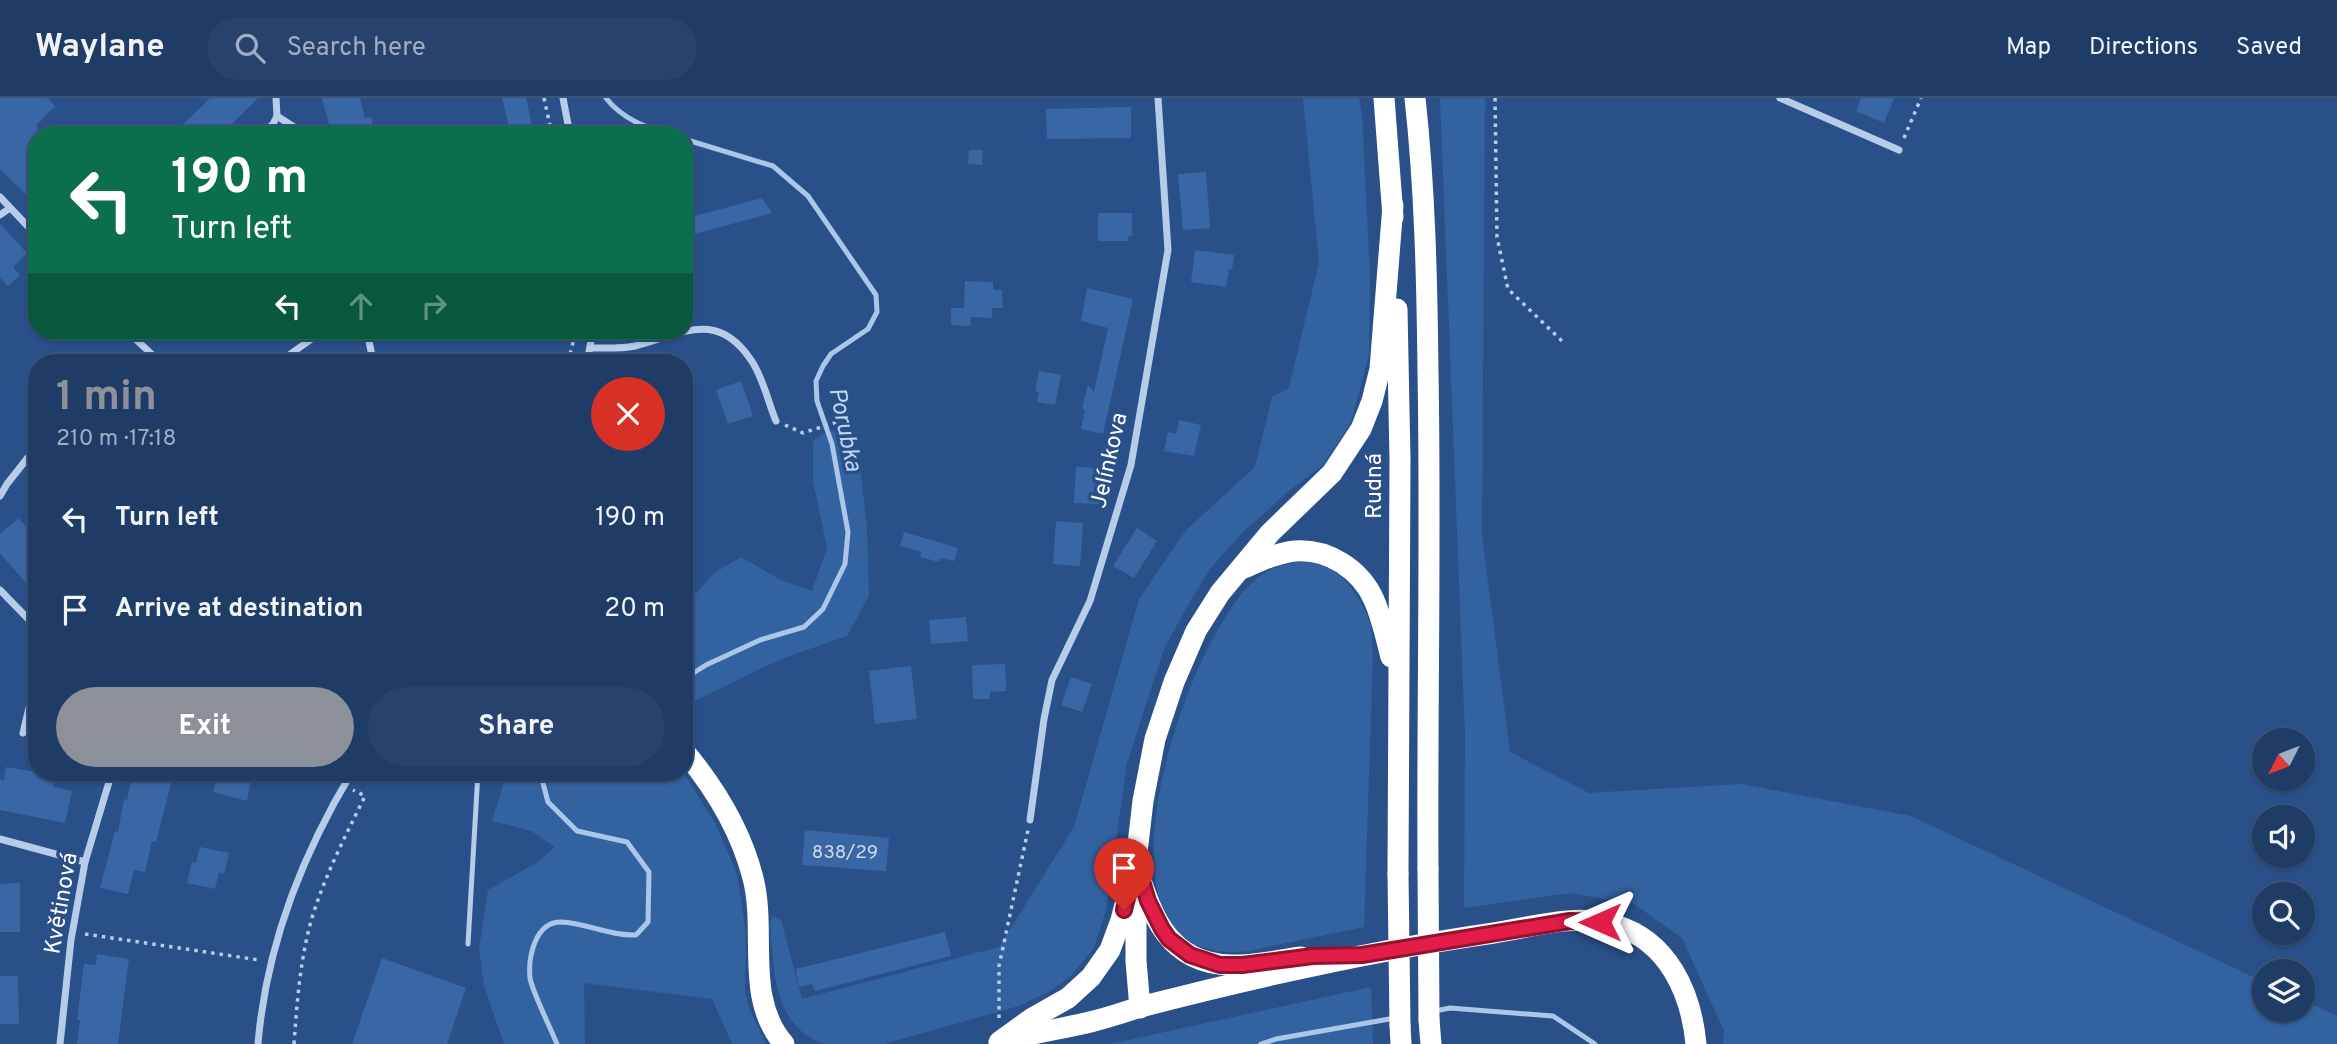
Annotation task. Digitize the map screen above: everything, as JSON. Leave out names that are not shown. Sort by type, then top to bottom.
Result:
[{"type":"highway","name":"Rudná","points":[[1384,98],[1393,205],[1400,460],[1398,874],[1401,1035]]},
{"type":"highway","points":[[1415,98],[1420,138],[1427,298],[1430,464],[1428,869],[1431,1044]]},
{"type":"highway","points":[[994,1043],[1031,1018],[1068,998],[1097,970],[1116,937],[1136,861],[1149,767],[1157,732],[1172,688],[1202,621],[1220,593],[1270,533],[1332,473],[1352,447],[1367,416],[1375,393],[1381,359],[1393,205]]},
{"type":"highway","points":[[1242,568],[1277,555],[1303,551],[1324,555],[1347,567],[1364,583],[1373,598],[1398,685]]},
{"type":"highway","points":[[693,763],[726,810],[745,853],[757,899],[762,1006],[773,1030],[784,1044]]},
{"type":"highway","points":[[1136,861],[1148,901],[1162,929],[1178,947],[1196,958],[1210,963],[1234,965],[1313,956],[1362,955]]},
{"type":"highway","points":[[1136,861],[1136,961],[1140,1007]]},
{"type":"highway","points":[[994,1043],[1362,955],[1570,921],[1613,924],[1628,929],[1657,948],[1672,968],[1689,1002],[1696,1044]]},
{"type":"street","points":[[271,126],[277,116],[276,98]]},
{"type":"street","points":[[563,98],[568,126]]},
{"type":"street","name":"Jelínkova","points":[[1030,820],[1052,680],[1090,601],[1133,452],[1168,250],[1158,98]]},
{"type":"street","points":[[1780,98],[1899,150]]},
{"type":"street","points":[[277,116],[292,126]]},
{"type":"street","points":[[0,197],[28,227]]},
{"type":"street","points":[[0,215],[10,208]]},
{"type":"street","points":[[693,330],[715,329],[735,341],[753,362],[776,421]]},
{"type":"street","points":[[136,340],[150,354]]},
{"type":"street","points":[[290,354],[310,340]]},
{"type":"street","points":[[589,354],[592,340]]},
{"type":"street","points":[[591,348],[632,347],[656,340]]},
{"type":"street","points":[[0,496],[28,457]]},
{"type":"street","points":[[0,590],[28,619]]},
{"type":"street","points":[[23,733],[28,712]]},
{"type":"street","name":"Květinová","points":[[60,1044],[72,932],[85,862],[109,781]]},
{"type":"street","points":[[258,1044],[266,985],[287,910],[307,856],[346,781]]},
{"type":"street","points":[[0,839],[85,862]]},
{"type":"lane","points":[[468,944],[477,781]]},
{"type":"path","points":[[544,98],[550,126]]},
{"type":"path","points":[[1495,98],[1497,237],[1508,289],[1562,341]]},
{"type":"path","points":[[1899,150],[1921,98]]},
{"type":"path","points":[[776,421],[803,433],[843,419]]},
{"type":"path","points":[[294,1044],[297,988],[311,921],[331,865],[365,796],[344,785]]},
{"type":"path","points":[[994,1043],[999,966],[1030,820]]},
{"type":"path","points":[[72,932],[259,960]]},
{"type":"shaded area","points":[[1303,98],[1359,98],[1370,275],[1369,355],[1350,425],[1322,466],[1242,533],[1210,569],[1164,649],[1127,763],[1106,910],[1094,948],[1072,975],[1049,992],[1019,1006],[884,1044],[824,1044],[794,1024],[785,1010],[775,976],[770,923],[773,916],[781,920],[802,999],[999,947],[1074,827],[1139,599],[1186,530],[1255,467],[1272,397],[1289,388],[1319,262]]},
{"type":"shaded area","points":[[1440,98],[1485,98],[1482,535],[1510,752],[1589,793],[1741,784],[1911,816],[2252,976],[2252,1022],[2315,1022],[2315,1006],[2337,1016],[2337,1044],[1723,1044],[1724,1031],[1682,938],[1634,904],[1570,893],[1464,908],[1465,735]]},
{"type":"shaded area","points":[[837,430],[851,434],[859,456],[867,529],[869,596],[847,636],[781,659],[693,702],[693,597],[714,573],[741,557],[781,580],[812,591],[827,548],[813,481],[813,441]]},
{"type":"shaded area","points":[[1303,561],[1322,564],[1340,575],[1363,606],[1371,625],[1373,654],[1364,927],[1249,951],[1212,950],[1195,944],[1179,933],[1160,902],[1154,858],[1157,807],[1169,752],[1186,698],[1208,649],[1231,608],[1255,580],[1266,572]]},
{"type":"shaded area","points":[[504,781],[689,781],[715,823],[737,874],[746,933],[745,992],[749,1008],[766,1044],[732,1044],[712,999],[584,983],[585,1044],[504,1044],[484,986],[479,949],[488,890],[538,862],[555,847],[531,831],[492,821]]},
{"type":"shaded area","points":[[1371,987],[1373,1044],[1110,1044]]},
{"type":"building","points":[[0,98],[47,98],[55,106],[37,126],[28,126],[28,196],[0,169]]},
{"type":"building","points":[[210,98],[258,98],[230,126],[181,126]]},
{"type":"building","points":[[322,98],[360,98],[365,118],[371,117],[373,126],[330,126]]},
{"type":"building","points":[[502,98],[526,98],[532,126],[509,126]]},
{"type":"building","points":[[1861,98],[1894,98],[1884,123],[1856,111]]},
{"type":"building","points":[[1131,107],[1131,138],[1047,139],[1046,109]]},
{"type":"building","points":[[969,150],[983,150],[982,165],[968,164]]},
{"type":"building","points":[[1206,172],[1210,228],[1183,230],[1178,174]]},
{"type":"building","points":[[762,198],[772,213],[693,235],[693,217]]},
{"type":"building","points":[[1098,213],[1132,213],[1132,235],[1128,236],[1128,241],[1098,241]]},
{"type":"building","points":[[0,224],[27,253],[13,267],[20,275],[8,286],[0,278]]},
{"type":"building","points":[[1195,250],[1234,255],[1226,287],[1191,282]]},
{"type":"building","points":[[965,281],[993,282],[993,290],[1002,290],[1003,308],[992,308],[992,318],[971,317],[970,326],[951,325],[951,308],[964,308]]},
{"type":"building","points":[[1087,288],[1133,299],[1103,434],[1081,429],[1085,410],[1082,409],[1088,385],[1094,392],[1108,328],[1081,321]]},
{"type":"building","points":[[1039,371],[1061,375],[1055,405],[1037,402],[1039,392],[1035,391]]},
{"type":"building","points":[[741,381],[753,416],[728,424],[716,390]]},
{"type":"building","points":[[1179,420],[1201,425],[1194,456],[1164,451],[1168,432],[1176,434]]},
{"type":"building","points":[[1076,467],[1101,468],[1099,504],[1074,503]]},
{"type":"building","points":[[19,518],[28,530],[28,586],[0,553],[0,534]]},
{"type":"building","points":[[1056,521],[1083,523],[1080,566],[1053,564]]},
{"type":"building","points":[[1137,528],[1157,541],[1134,578],[1113,566]]},
{"type":"building","points":[[904,532],[958,548],[954,561],[940,558],[939,562],[920,557],[921,552],[900,546]]},
{"type":"building","points":[[966,617],[968,641],[931,644],[929,620]]},
{"type":"building","points":[[1005,664],[1006,691],[990,692],[990,699],[973,699],[972,665]]},
{"type":"building","points":[[911,666],[917,719],[875,724],[869,671]]},
{"type":"building","points":[[1071,677],[1092,684],[1082,712],[1061,705]]},
{"type":"building","points":[[6,767],[28,771],[28,781],[54,781],[53,787],[72,791],[65,823],[0,810],[0,779],[4,780]]},
{"type":"building","points":[[131,781],[172,781],[156,842],[152,841],[145,872],[134,870],[128,894],[100,888],[115,831],[118,832],[124,799],[127,800]]},
{"type":"building","points":[[216,781],[250,781],[247,801],[213,792]]},
{"type":"building","points":[[805,830],[889,838],[886,871],[802,865]]},
{"type":"building","points":[[200,847],[229,853],[224,874],[219,872],[215,889],[187,883],[192,862],[196,863]]},
{"type":"building","points":[[20,883],[20,932],[0,932],[0,884]]},
{"type":"building","points":[[945,932],[951,956],[815,991],[812,984],[799,987],[796,969]]},
{"type":"building","points":[[97,954],[129,959],[118,1044],[77,1044],[84,964],[96,965]]},
{"type":"building","points":[[382,958],[466,988],[447,1044],[352,1044]]},
{"type":"building","points":[[0,976],[18,976],[19,1024],[0,1024]]},
{"type":"waterway","name":"Porubka","points":[[606,98],[620,112],[644,126]]},
{"type":"waterway","name":"Porubka","points":[[693,142],[773,166],[808,196],[876,295],[877,312],[868,329],[831,354],[816,381],[817,401],[832,444],[848,532],[845,564],[823,609],[804,627],[760,640],[693,673]]},
{"type":"waterway","name":"Porubka","points":[[542,781],[548,802],[577,831],[627,842],[649,872],[648,922],[636,935],[617,934],[561,922],[552,924],[539,934],[530,960],[530,978],[557,1044]]},
{"type":"waterway","points":[[1435,1011],[1450,1008],[1553,1016],[1595,1044]]},
{"type":"waterway","points":[[1261,1044],[1395,1018]]},
{"type":"route","points":[[1124,910],[1136,861],[1154,916],[1169,939],[1190,955],[1220,965],[1313,956],[1362,955],[1570,921],[1600,922]]}]
